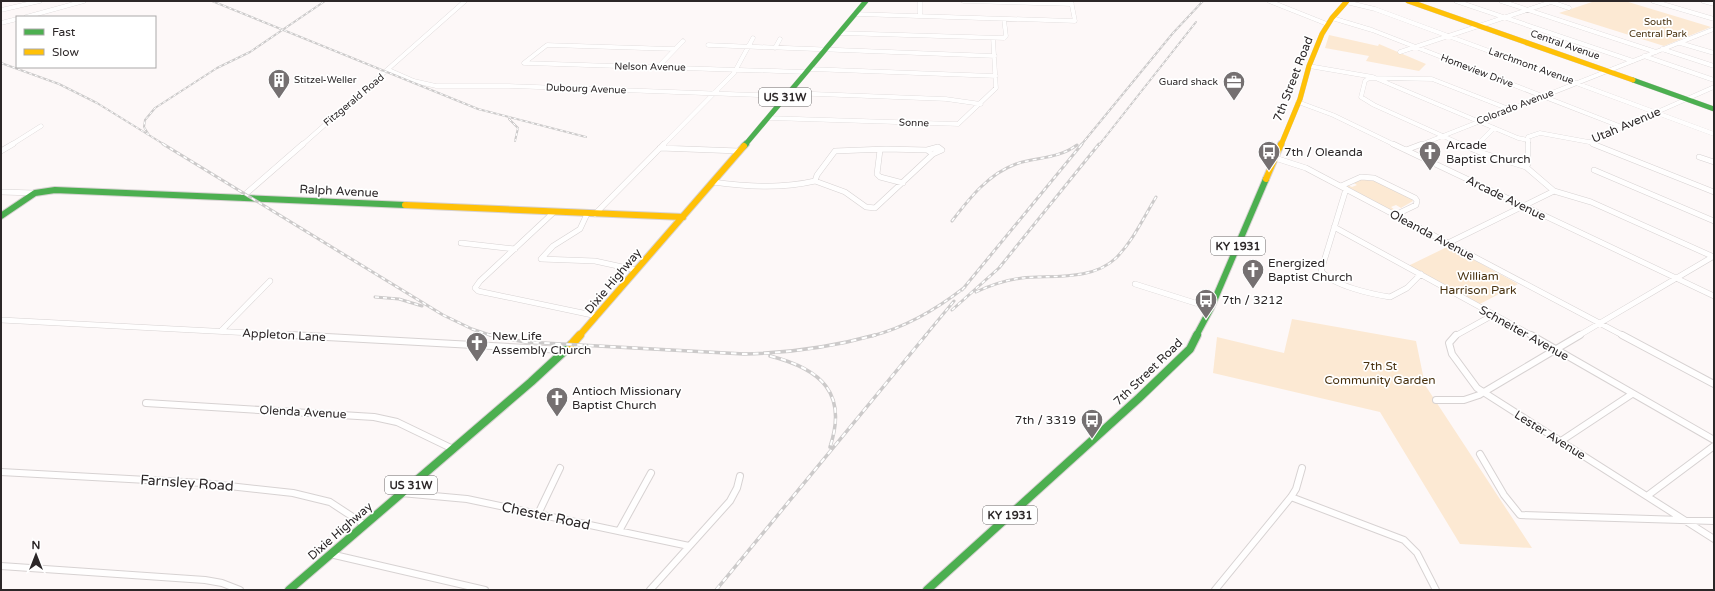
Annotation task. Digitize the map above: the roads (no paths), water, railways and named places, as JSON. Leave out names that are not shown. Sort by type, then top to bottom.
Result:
[{"type":"main road","name":"Dixie Highway","points":[[289,590],[566,351],[713,182],[866,1]]},
{"type":"main road","name":"7th Street Road","points":[[927,590],[1176,364],[1190,349],[1211,308],[1276,158],[1298,102],[1309,66],[1329,21],[1347,1]]},
{"type":"main road","name":"Central Avenue","points":[[1408,1],[1714,108]]},
{"type":"main road","name":"Ralph Avenue","points":[[1,216],[35,193],[55,190],[683,217]]},
{"type":"street","points":[[1,10],[40,1]]},
{"type":"street","points":[[30,16],[84,1]]},
{"type":"street","name":"Fitzgerald Road","points":[[242,198],[364,89],[389,70],[465,1]]},
{"type":"street","points":[[920,1],[920,16]]},
{"type":"street","points":[[855,14],[1076,20],[1072,3],[963,1]]},
{"type":"street","name":"Homeview Drive","points":[[1269,1],[1329,21],[1350,22],[1622,127]]},
{"type":"street","name":"Larchmont Avenue","points":[[1347,1],[1370,8],[1714,134]]},
{"type":"street","points":[[1456,1],[1633,61]]},
{"type":"street","points":[[1500,1],[1656,52]]},
{"type":"street","points":[[1400,52],[1551,1],[1569,8]]},
{"type":"street","points":[[1653,1],[1714,19]]},
{"type":"street","points":[[1703,1],[1714,4]]},
{"type":"street","points":[[1,23],[16,19]]},
{"type":"street","points":[[839,33],[993,38],[1005,37],[1006,30],[1004,19]]},
{"type":"street","name":"Colorado Avenue","points":[[1406,150],[1714,29]]},
{"type":"street","points":[[1706,32],[1714,34]]},
{"type":"street","points":[[595,214],[736,70],[747,46],[753,38]]},
{"type":"street","name":"Sonne","points":[[767,118],[956,124],[961,122],[982,104],[994,90],[996,76],[993,38]]},
{"type":"street","points":[[775,48],[780,39]]},
{"type":"street","points":[[657,68],[682,41]]},
{"type":"street","points":[[1680,43],[1714,54]]},
{"type":"street","name":"Nelson Avenue","points":[[674,49],[547,45],[524,63],[657,68],[807,70],[996,76]]},
{"type":"street","points":[[708,45],[995,56]]},
{"type":"street","points":[[1661,49],[1714,66]]},
{"type":"street","points":[[1644,56],[1714,80]]},
{"type":"street","points":[[1309,66],[1373,77],[1434,79],[1509,109]]},
{"type":"street","name":"Dubourg Avenue","points":[[389,70],[414,81],[436,86],[946,99],[982,104]]},
{"type":"street","points":[[1526,167],[1528,164],[1528,140],[1478,122],[1373,77],[1366,79],[1361,97],[1363,100],[1473,149],[1526,167],[1554,191],[1591,202],[1714,256]]},
{"type":"street","name":"Utah Avenue","points":[[1528,140],[1528,136],[1538,133],[1589,142],[1714,87]]},
{"type":"street","name":"Arcade Avenue","points":[[1298,102],[1307,104],[1406,150],[1714,296]]},
{"type":"street","points":[[1,151],[41,126]]},
{"type":"street","points":[[1473,149],[1494,128]]},
{"type":"street","points":[[1589,142],[1714,192]]},
{"type":"street","points":[[713,182],[768,186],[800,184],[815,181],[845,192],[857,203],[870,209],[878,206],[933,154],[942,150],[938,147],[927,150],[833,152],[817,175],[815,181]]},
{"type":"street","points":[[660,148],[739,151]]},
{"type":"street","points":[[880,150],[877,174],[880,177],[903,183]]},
{"type":"street","points":[[927,150],[933,154]]},
{"type":"street","points":[[1699,157],[1714,162]]},
{"type":"street","name":"Oleanda Avenue","points":[[1276,158],[1306,168],[1714,384]]},
{"type":"street","points":[[1594,170],[1714,221]]},
{"type":"street","points":[[1395,215],[1416,205],[1417,201],[1415,198],[1374,178],[1361,177],[1343,188],[1334,227],[1321,271],[1325,277],[1390,297],[1395,296],[1409,286],[1421,274]]},
{"type":"street","points":[[1448,243],[1554,191]]},
{"type":"street","points":[[1,192],[35,193]]},
{"type":"street","points":[[554,212],[475,288],[478,291],[597,316]]},
{"type":"street","points":[[587,214],[580,229],[553,246],[541,259],[589,260],[636,270]]},
{"type":"street","name":"Schneiter Avenue","points":[[1334,227],[1421,274],[1714,440]]},
{"type":"street","points":[[461,243],[515,249]]},
{"type":"street","points":[[1436,400],[1464,400],[1484,393],[1714,256]]},
{"type":"street","points":[[221,331],[270,281]]},
{"type":"street","points":[[1135,284],[1211,308]]},
{"type":"street","name":"Lester Avenue","points":[[1493,315],[1456,335],[1450,340],[1449,346],[1452,354],[1471,381],[1484,393],[1714,538]]},
{"type":"street","name":"Appleton Lane","points":[[1,320],[566,351]]},
{"type":"street","points":[[1561,441],[1632,394]]},
{"type":"street","name":"Olenda Avenue","points":[[146,403],[374,417],[397,422],[453,449]]},
{"type":"street","points":[[1648,496],[1714,446]]},
{"type":"street","points":[[1480,454],[1504,495],[1520,515],[1714,521]]},
{"type":"street","points":[[538,514],[560,468]]},
{"type":"street","points":[[1215,590],[1291,497],[1296,489],[1302,468]]},
{"type":"street","name":"Farnsley Road","points":[[1,472],[202,483],[293,492],[330,502],[364,525]]},
{"type":"street","points":[[619,531],[651,473]]},
{"type":"street","points":[[650,590],[733,497],[740,476]]},
{"type":"street","name":"Chester Road","points":[[401,493],[467,499],[689,546]]},
{"type":"street","points":[[1291,497],[1404,540],[1417,553],[1436,590]]},
{"type":"street","points":[[330,554],[485,590]]},
{"type":"street","points":[[1,566],[205,580],[226,584],[240,590]]},
{"type":"railway","points":[[212,1],[283,30]]},
{"type":"railway","points":[[283,30],[325,1]]},
{"type":"railway","points":[[1081,145],[1173,33],[1203,1]]},
{"type":"railway","points":[[1099,145],[1196,22]]},
{"type":"railway","points":[[149,135],[144,127],[145,120],[155,108],[217,68],[250,52],[283,30]]},
{"type":"railway","points":[[283,30],[478,109],[586,137]]},
{"type":"railway","points":[[1,63],[59,84],[97,103],[165,145]]},
{"type":"railway","points":[[509,119],[518,128],[515,141]]},
{"type":"railway","points":[[163,144],[443,315],[472,329],[490,335]]},
{"type":"railway","points":[[964,288],[1082,144]]},
{"type":"railway","points":[[952,310],[999,268],[1099,144]]},
{"type":"railway","points":[[952,221],[980,188],[1006,168],[1016,164],[1062,153],[1077,145]]},
{"type":"railway","points":[[976,292],[1010,280],[1084,274],[1106,265],[1116,258],[1128,244],[1156,197]]},
{"type":"railway","points":[[872,336],[897,328],[921,316],[943,303],[964,288]]},
{"type":"railway","points":[[375,297],[399,299],[422,306]]},
{"type":"railway","points":[[925,336],[954,301]]},
{"type":"railway","points":[[490,335],[525,342],[744,354],[810,349],[875,335]]},
{"type":"railway","points":[[716,590],[926,335]]},
{"type":"railway","points":[[770,356],[788,361],[803,368],[816,376],[826,386],[832,398],[835,412],[835,428],[830,447]]},
{"type":"place","name":"Stitzel-Weller","points":[[279,100]]},
{"type":"place","name":"Guard shack","points":[[1234,102]]},
{"type":"place","name":"7th / Oleanda","points":[[1269,172]]},
{"type":"place","name":"Arcade Baptist Church","points":[[1430,172]]},
{"type":"place","name":"Energized Baptist Church","points":[[1253,290]]},
{"type":"place","name":"7th / 3212","points":[[1206,320]]},
{"type":"place","name":"New Life Assembly Church","points":[[477,362]]},
{"type":"place","name":"Antioch Missionary Baptist Church","points":[[557,418]]},
{"type":"place","name":"7th / 3319","points":[[1092,440]]},
{"type":"park label","name":"South Central Park","points":[[1658,28]]},
{"type":"park label","name":"William Harrison Park","points":[[1478,283]]},
{"type":"park label","name":"7th St Community Garden","points":[[1380,373]]}]
